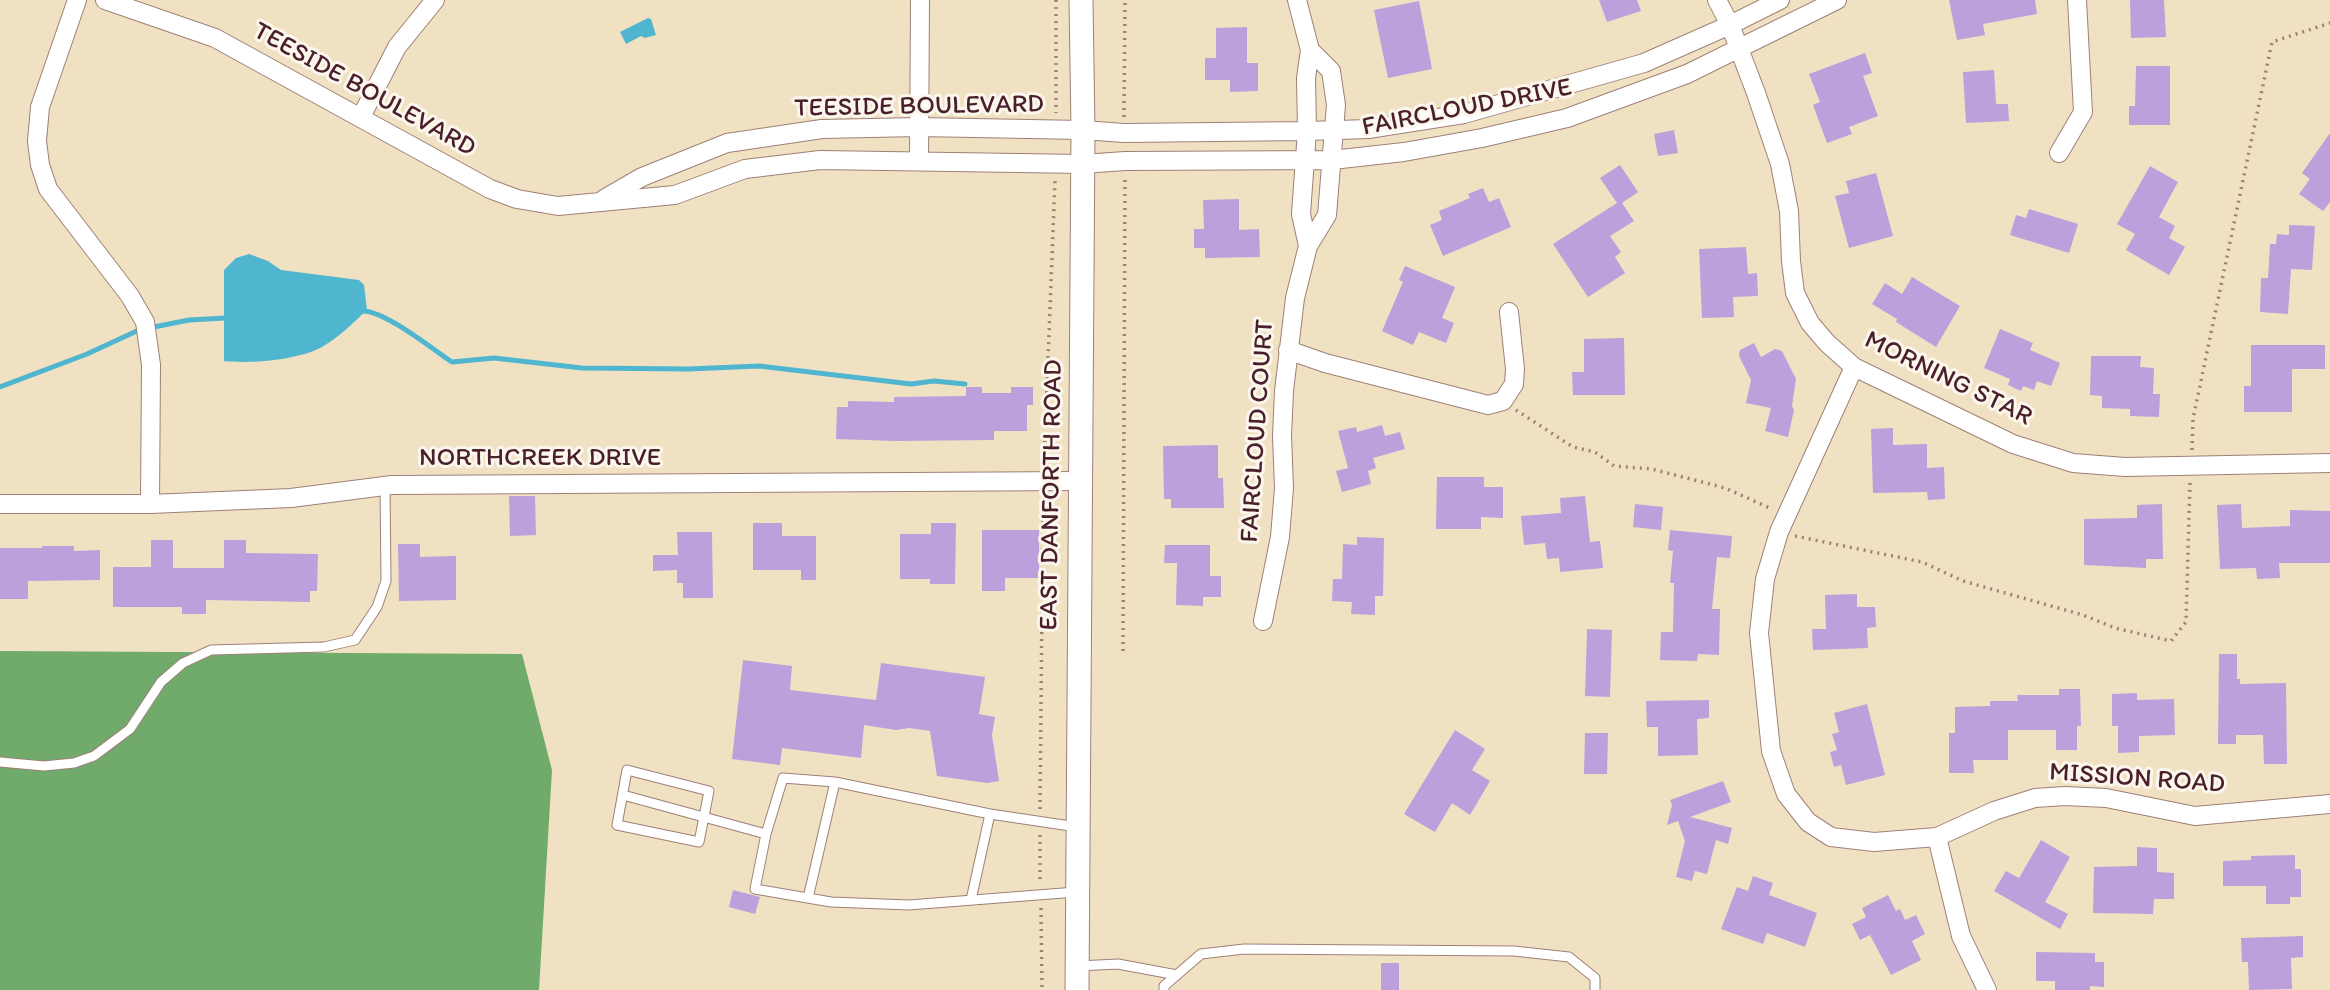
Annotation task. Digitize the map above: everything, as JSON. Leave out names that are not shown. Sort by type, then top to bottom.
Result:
[{"type":"street","points":[[77,0],[40,107],[37,141],[40,165],[48,189],[130,296],[145,322],[151,365],[149,504]]},
{"type":"street","name":"TEESIDE BOULEVARD","points":[[105,0],[215,38],[489,189],[517,200],[558,206],[675,195],[745,169],[820,160],[1083,164]]},
{"type":"street","points":[[361,117],[397,47],[435,0]]},
{"type":"street","points":[[919,161],[920,0]]},
{"type":"street","name":"EAST DANFORTH ROAD","points":[[1077,990],[1083,164],[1081,0]]},
{"type":"street","name":"FAIRCLOUD COURT","points":[[1297,0],[1310,50],[1306,78],[1307,131],[1301,214],[1308,246]]},
{"type":"street","name":"MORNING STAR","points":[[1717,0],[1739,48],[1780,164],[1789,211],[1795,293],[1810,323],[1854,367],[2014,443],[2073,463],[2125,467],[2330,463]]},
{"type":"street","name":"FAIRCLOUD DRIVE","points":[[1083,130],[1124,132],[1368,129],[1464,114],[1644,63],[1730,26],[1780,0]]},
{"type":"street","name":"FAIRCLOUD DRIVE","points":[[1083,164],[1125,161],[1332,160],[1404,152],[1567,118],[1687,74],[1837,0]]},
{"type":"street","points":[[2059,153],[2083,113],[2077,0]]},
{"type":"street","name":"FAIRCLOUD COURT","points":[[1263,621],[1280,537],[1284,488],[1282,436],[1295,298],[1308,246],[1327,215],[1332,160],[1336,105],[1331,71],[1310,50]]},
{"type":"street","name":"TEESIDE BOULEVARD","points":[[601,201],[642,177],[727,142],[822,129],[1083,130]]},
{"type":"street","points":[[1288,350],[1325,363],[1488,405],[1503,401],[1514,384],[1515,369],[1508,312]]},
{"type":"street","name":"MISSION ROAD","points":[[1854,367],[1783,524],[1765,579],[1759,633],[1772,751],[1786,794],[1808,822],[1831,837],[1874,842],[1937,837],[1994,811],[2035,798],[2106,798],[2195,816],[2330,804]]},
{"type":"street","name":"NORTHCREEK DRIVE","points":[[0,504],[149,504],[291,498],[385,486],[1080,481]]},
{"type":"street","points":[[1937,837],[1961,936],[1987,990]]},
{"type":"lane","points":[[0,762],[44,766],[74,763],[94,756],[131,729],[161,682],[183,663],[211,650],[324,647],[355,639],[377,607],[386,581],[385,486]]},
{"type":"lane","points":[[627,770],[709,791],[704,817],[699,842],[617,825],[627,770]]},
{"type":"lane","points":[[1076,892],[909,905],[831,902],[755,889],[766,834],[783,778],[835,782],[990,814],[1077,827]]},
{"type":"lane","points":[[808,898],[835,782]]},
{"type":"lane","points":[[622,795],[766,834]]},
{"type":"lane","points":[[971,900],[990,814]]},
{"type":"lane","points":[[1164,990],[1164,986],[1201,954],[1244,949],[1514,951],[1569,957],[1595,978],[1595,990]]},
{"type":"lane","points":[[1076,966],[1118,964],[1177,975]]},
{"type":"path","points":[[1124,132],[1125,0]]},
{"type":"path","points":[[1503,401],[1573,447],[1595,452],[1614,466],[1652,469],[1725,488],[1783,524],[1922,562],[1962,581],[2083,615],[2115,628],[2171,641],[2186,622],[2193,419],[2272,42],[2330,23]]},
{"type":"path","points":[[1124,651],[1125,161]]},
{"type":"green space","points":[[0,651],[522,654],[552,770],[539,990],[0,990]]},
{"type":"water","points":[[651,19],[656,35],[645,38],[641,36],[626,44],[620,32]]},
{"type":"water","points":[[249,254],[268,261],[281,270],[359,280],[364,285],[367,310],[325,345],[304,354],[276,360],[224,361],[224,270],[236,258]]},
{"type":"building","points":[[1599,0],[1637,0],[1641,11],[1607,22]]},
{"type":"building","points":[[1949,0],[2035,0],[2037,14],[1983,24],[1985,35],[1957,40]]},
{"type":"building","points":[[2130,0],[2164,0],[2166,37],[2131,38]]},
{"type":"building","points":[[1419,1],[1432,69],[1388,78],[1374,10]]},
{"type":"building","points":[[1247,27],[1247,63],[1258,63],[1258,91],[1230,92],[1230,80],[1205,80],[1205,58],[1216,58],[1216,28]]},
{"type":"building","points":[[1865,53],[1872,73],[1863,76],[1878,116],[1849,127],[1852,134],[1827,143],[1813,105],[1820,102],[1809,74]]},
{"type":"building","points":[[2136,66],[2170,66],[2170,125],[2129,125],[2129,106],[2135,106]]},
{"type":"building","points":[[1994,70],[1996,104],[2008,104],[2009,121],[1966,123],[1963,72]]},
{"type":"building","points":[[1674,130],[1678,153],[1658,156],[1654,134]]},
{"type":"building","points":[[2330,133],[2330,202],[2323,211],[2299,194],[2310,179],[2302,173]]},
{"type":"building","points":[[1620,165],[1638,192],[1622,203],[1634,221],[1610,236],[1621,252],[1615,257],[1625,273],[1588,297],[1553,244],[1617,203],[1600,178]]},
{"type":"building","points":[[2150,166],[2178,182],[2159,217],[2175,226],[2169,238],[2185,247],[2169,275],[2126,250],[2135,234],[2117,224]]},
{"type":"building","points":[[1876,173],[1893,236],[1849,248],[1835,196],[1849,193],[1846,181]]},
{"type":"building","points":[[1483,188],[1489,202],[1499,198],[1511,227],[1443,256],[1430,225],[1442,220],[1439,211],[1470,198],[1468,194]]},
{"type":"building","points":[[1239,199],[1239,230],[1259,229],[1260,257],[1205,258],[1205,248],[1194,248],[1194,229],[1204,229],[1203,200]]},
{"type":"building","points":[[2029,209],[2078,224],[2069,253],[2010,235],[2016,215],[2026,218]]},
{"type":"building","points":[[2289,225],[2315,226],[2312,270],[2291,269],[2288,314],[2260,312],[2261,278],[2268,278],[2270,244],[2276,244],[2277,234],[2289,235]]},
{"type":"building","points":[[1746,247],[1748,274],[1757,273],[1758,296],[1733,297],[1734,317],[1702,318],[1699,249]]},
{"type":"building","points":[[1405,266],[1455,287],[1442,318],[1454,323],[1446,343],[1419,332],[1413,345],[1382,331],[1403,282],[1399,280]]},
{"type":"building","points":[[1912,277],[1960,306],[1936,347],[1872,304],[1885,283],[1902,294]]},
{"type":"building","points":[[2000,329],[2033,343],[2030,350],[2060,363],[2051,386],[2037,381],[2034,390],[2023,386],[2021,391],[2008,385],[2010,379],[1984,368]]},
{"type":"building","points":[[1624,338],[1625,395],[1573,395],[1572,372],[1584,372],[1584,339]]},
{"type":"building","points":[[1754,343],[1761,357],[1775,349],[1782,351],[1796,379],[1792,406],[1794,410],[1788,437],[1765,431],[1771,408],[1746,403],[1751,380],[1739,356],[1740,350]]},
{"type":"building","points":[[2251,345],[2325,345],[2325,369],[2292,369],[2292,412],[2244,412],[2244,386],[2251,386]]},
{"type":"building","points":[[2091,356],[2141,356],[2140,367],[2154,368],[2153,394],[2160,394],[2159,417],[2130,416],[2130,409],[2102,408],[2102,396],[2090,395]]},
{"type":"building","points":[[966,387],[982,387],[982,393],[1011,393],[1011,387],[1033,387],[1033,405],[1027,405],[1027,431],[994,431],[994,440],[836,439],[837,407],[848,407],[848,401],[894,402],[894,397],[966,396]]},
{"type":"building","points":[[1382,425],[1385,436],[1400,432],[1405,449],[1373,458],[1376,468],[1368,471],[1371,484],[1342,492],[1336,471],[1348,468],[1338,431],[1356,427],[1357,432]]},
{"type":"building","points":[[1893,428],[1893,445],[1927,444],[1927,468],[1944,467],[1945,499],[1928,500],[1927,492],[1873,493],[1871,429]]},
{"type":"building","points":[[1218,445],[1218,478],[1223,478],[1224,508],[1171,508],[1171,499],[1164,499],[1163,446]]},
{"type":"building","points":[[1437,477],[1484,477],[1484,487],[1503,487],[1503,518],[1481,517],[1481,529],[1436,529]]},
{"type":"building","points":[[509,496],[535,496],[536,535],[510,536]]},
{"type":"building","points":[[1585,496],[1590,542],[1600,541],[1603,568],[1560,572],[1559,558],[1547,559],[1545,543],[1524,545],[1521,516],[1561,513],[1560,498]]},
{"type":"building","points":[[1635,504],[1663,507],[1661,530],[1633,527]]},
{"type":"building","points":[[2162,504],[2163,559],[2146,559],[2146,568],[2084,565],[2084,519],[2137,518],[2137,505]]},
{"type":"building","points":[[2241,504],[2242,528],[2290,526],[2290,510],[2330,511],[2330,563],[2279,563],[2280,578],[2257,579],[2256,568],[2220,569],[2217,505]]},
{"type":"building","points":[[753,523],[782,523],[782,536],[816,536],[816,580],[801,580],[801,570],[753,570]]},
{"type":"building","points":[[931,523],[956,523],[955,584],[930,584],[930,579],[900,579],[900,534],[931,534]]},
{"type":"building","points":[[982,530],[1039,530],[1039,578],[1005,578],[1005,591],[982,591]]},
{"type":"building","points":[[1670,530],[1732,536],[1730,558],[1717,557],[1712,609],[1720,609],[1719,655],[1698,654],[1697,661],[1660,660],[1661,632],[1673,632],[1674,583],[1670,583],[1673,551],[1668,550]]},
{"type":"building","points":[[677,532],[712,532],[713,598],[683,598],[683,583],[677,583],[677,570],[653,571],[653,555],[678,555]]},
{"type":"building","points":[[1357,537],[1384,538],[1383,596],[1375,596],[1375,615],[1351,614],[1352,602],[1332,601],[1333,579],[1342,579],[1343,544],[1357,545]]},
{"type":"building","points":[[151,540],[173,540],[173,568],[224,568],[224,540],[246,540],[246,553],[318,554],[317,591],[310,591],[310,602],[206,600],[206,614],[182,614],[182,607],[113,607],[113,567],[151,567]]},
{"type":"building","points":[[398,544],[420,544],[420,557],[456,556],[456,600],[399,601]]},
{"type":"building","points":[[1165,545],[1210,545],[1210,576],[1221,576],[1221,597],[1203,597],[1203,606],[1176,605],[1177,563],[1164,563]]},
{"type":"building","points":[[74,546],[74,551],[100,550],[100,580],[28,581],[28,599],[0,599],[0,548]]},
{"type":"building","points":[[1857,594],[1857,607],[1875,607],[1876,627],[1867,628],[1868,648],[1813,650],[1812,629],[1826,629],[1825,595]]},
{"type":"building","points":[[1587,629],[1612,630],[1610,697],[1585,696]]},
{"type":"building","points":[[2219,654],[2237,654],[2237,679],[2240,679],[2240,684],[2286,683],[2287,764],[2264,764],[2263,735],[2236,735],[2236,744],[2218,744]]},
{"type":"building","points":[[743,660],[792,666],[790,690],[876,700],[881,663],[985,677],[979,714],[995,717],[992,735],[999,781],[987,783],[937,776],[930,731],[909,728],[896,730],[864,725],[861,758],[782,748],[780,765],[732,759]]},
{"type":"building","points":[[2059,689],[2080,689],[2081,726],[2077,726],[2077,750],[2056,750],[2056,730],[2008,730],[2008,760],[1973,760],[1974,773],[1949,773],[1949,733],[1955,733],[1955,707],[1990,706],[1990,701],[2018,701],[2017,695],[2059,695]]},
{"type":"building","points":[[2137,693],[2137,700],[2174,699],[2175,735],[2139,736],[2139,752],[2118,753],[2118,726],[2112,726],[2112,694]]},
{"type":"building","points":[[1709,700],[1709,718],[1697,719],[1698,755],[1658,756],[1658,727],[1647,727],[1646,701]]},
{"type":"building","points":[[1867,704],[1885,775],[1846,785],[1841,765],[1834,767],[1830,752],[1837,750],[1832,734],[1839,732],[1834,713]]},
{"type":"building","points":[[1455,730],[1485,749],[1472,770],[1490,781],[1470,815],[1452,803],[1435,832],[1404,814]]},
{"type":"building","points":[[1585,733],[1608,733],[1607,774],[1584,774]]},
{"type":"building","points":[[1723,781],[1731,802],[1690,817],[1732,828],[1728,844],[1716,840],[1707,874],[1695,871],[1692,881],[1676,877],[1685,841],[1678,821],[1667,825],[1672,805],[1670,800]]},
{"type":"building","points":[[2041,840],[2070,857],[2045,902],[2068,914],[2060,929],[1994,891],[2006,871],[2019,878]]},
{"type":"building","points":[[2137,847],[2157,848],[2157,872],[2174,873],[2174,899],[2154,899],[2153,914],[2093,913],[2094,867],[2137,866]]},
{"type":"building","points":[[2295,855],[2295,869],[2301,869],[2301,897],[2290,897],[2290,904],[2266,904],[2266,886],[2223,886],[2223,861],[2251,860],[2251,856]]},
{"type":"building","points":[[1753,876],[1773,883],[1769,895],[1817,913],[1805,947],[1767,933],[1763,944],[1721,929],[1737,887],[1748,891]]},
{"type":"building","points":[[733,890],[760,897],[755,914],[729,907]]},
{"type":"building","points":[[1888,895],[1896,911],[1900,909],[1905,920],[1916,915],[1925,934],[1912,941],[1921,960],[1891,975],[1870,935],[1860,940],[1852,924],[1866,917],[1862,908]]},
{"type":"building","points":[[2303,936],[2303,957],[2291,958],[2292,989],[2249,990],[2248,962],[2242,962],[2241,938]]},
{"type":"building","points":[[2036,952],[2095,953],[2095,962],[2104,962],[2104,987],[2090,986],[2090,990],[2055,990],[2055,981],[2036,981]]},
{"type":"building","points":[[1381,963],[1399,963],[1399,990],[1381,990]]},
{"type":"waterway","points":[[362,311],[371,312],[395,323],[452,362],[494,358],[582,368],[689,369],[759,366],[911,384],[934,381],[965,384]]},
{"type":"waterway","points":[[0,387],[87,354],[139,330],[189,320],[226,318]]}]
